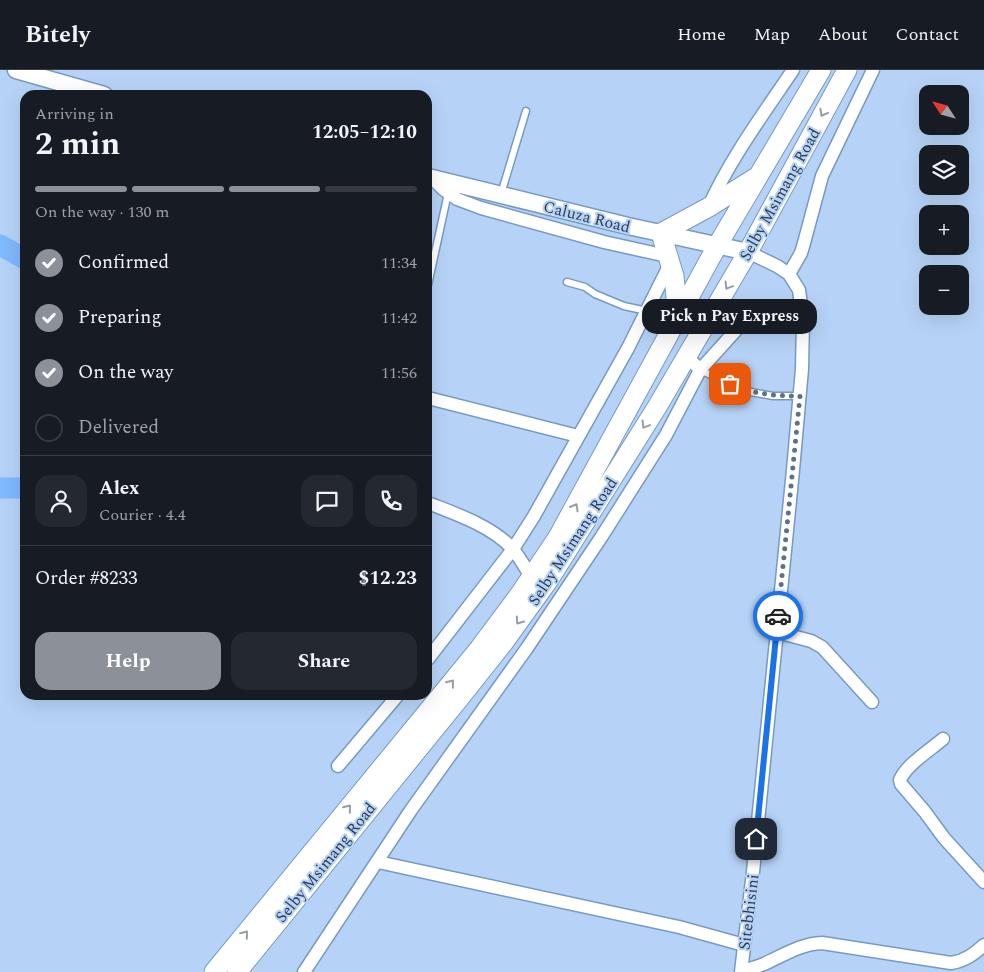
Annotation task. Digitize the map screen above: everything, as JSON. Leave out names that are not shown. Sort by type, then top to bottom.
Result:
[{"type":"main road","name":"Selby Msimang Road","points":[[432,696],[478,649],[558,537],[717,246],[821,70]]},
{"type":"main road","name":"Selby Msimang Road","points":[[237,972],[504,642],[550,578],[594,510],[748,252],[847,70]]},
{"type":"main road","points":[[675,324],[676,297],[674,276],[661,234],[758,176]]},
{"type":"main road","name":"Selby Msimang Road","points":[[214,972],[428,700]]},
{"type":"street","points":[[708,207],[729,168],[793,70]]},
{"type":"street","points":[[748,252],[789,274],[804,243],[822,176],[873,70]]},
{"type":"street","points":[[18,71],[49,74],[91,90]]},
{"type":"street","name":"Caluza Road","points":[[432,178],[661,234],[748,252]]},
{"type":"street","points":[[432,179],[457,199],[480,208],[668,260],[647,311],[534,516],[513,549],[432,654]]},
{"type":"street","name":"Sitebhisini","points":[[741,972],[754,864],[800,396],[802,306],[799,290],[789,274]]},
{"type":"street","points":[[304,972],[411,810],[527,648],[602,536],[666,435],[700,370],[738,328],[757,315],[802,306]]},
{"type":"street","points":[[687,356],[700,370]]},
{"type":"street","points":[[432,399],[578,436]]},
{"type":"street","points":[[432,505],[463,517],[504,540],[513,549],[531,577]]},
{"type":"street","points":[[777,632],[811,640],[822,647],[872,702]]},
{"type":"street","points":[[338,766],[394,700]]},
{"type":"street","points":[[943,739],[909,767],[903,773],[900,780],[905,790],[925,812],[944,838],[984,882]]},
{"type":"street","points":[[378,862],[679,927],[744,945]]},
{"type":"street","points":[[741,972],[798,947],[810,944],[822,944],[951,963],[961,962],[984,945]]},
{"type":"lane","points":[[501,195],[526,111]]},
{"type":"lane","points":[[432,267],[448,193]]},
{"type":"lane","points":[[566,282],[586,287],[595,294],[624,306],[647,311]]},
{"type":"lane","points":[[700,370],[745,391],[774,396],[800,396]]},
{"type":"waterway","points":[[0,245],[20,256]]},
{"type":"waterway","points":[[0,488],[20,488]]},
{"type":"way so far","points":[[730,384],[745,391],[774,396],[800,396],[778,616]]},
{"type":"place","name":"Pick n Pay Express","points":[[730,384]]},
{"type":"route","points":[[756,839],[778,616]]}]
